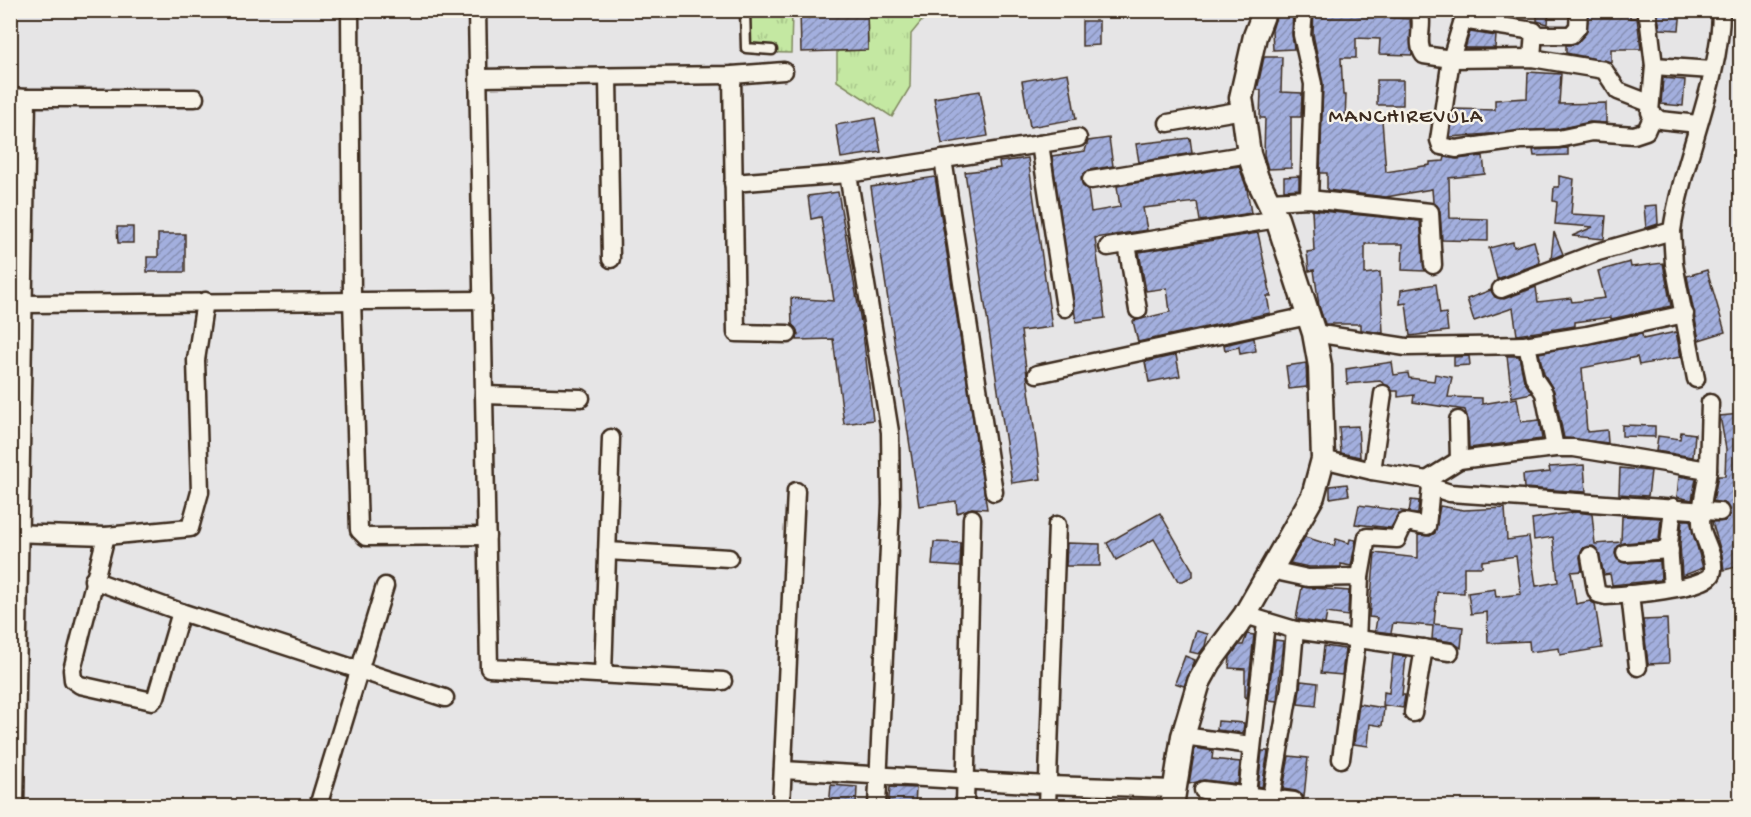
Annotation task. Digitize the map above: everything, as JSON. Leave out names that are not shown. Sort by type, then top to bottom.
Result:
[{"type":"street","points":[[350,10],[352,299],[358,531],[366,537],[487,536]]},
{"type":"street","points":[[477,10],[489,668],[723,681]]},
{"type":"street","points":[[1247,794],[1256,619],[1271,570],[1313,496],[1323,459],[1320,366],[1311,325],[1273,210],[1257,178],[1249,154],[1241,98],[1255,36],[1265,10]]},
{"type":"street","points":[[1304,10],[1302,35],[1313,84],[1309,200]]},
{"type":"street","points":[[1418,10],[1421,16],[1420,50],[1424,55],[1451,59],[1532,58],[1604,70],[1618,91],[1651,109],[1660,120],[1698,124]]},
{"type":"street","points":[[1533,35],[1571,35],[1578,27],[1579,10]]},
{"type":"street","points":[[1532,58],[1534,31],[1466,22],[1459,29],[1451,59],[1439,140],[1441,146],[1446,148],[1520,140],[1558,139],[1592,132],[1634,135],[1646,131],[1651,109],[1654,66],[1648,16],[1644,10]]},
{"type":"street","points":[[1696,379],[1674,264],[1672,231],[1678,193],[1712,70],[1721,10]]},
{"type":"street","points":[[1654,66],[1712,70]]},
{"type":"street","points":[[479,78],[732,75],[784,71]]},
{"type":"street","points":[[732,75],[736,333],[788,334]]},
{"type":"street","points":[[608,76],[611,260]]},
{"type":"street","points":[[15,807],[15,533],[24,304],[19,98],[195,98]]},
{"type":"street","points":[[1168,123],[1243,110]]},
{"type":"street","points":[[733,183],[848,174],[1078,138]]},
{"type":"street","points":[[1040,144],[1065,308]]},
{"type":"street","points":[[1091,180],[1249,154]]},
{"type":"street","points":[[943,159],[994,492]]},
{"type":"street","points":[[848,174],[890,432],[891,504],[877,807]]},
{"type":"street","points":[[1108,247],[1309,200],[1430,212],[1433,265]]},
{"type":"street","points":[[1501,289],[1598,252],[1672,231]]},
{"type":"street","points":[[1126,244],[1138,310]]},
{"type":"street","points":[[24,304],[352,299],[483,300]]},
{"type":"street","points":[[15,533],[106,536],[190,528],[200,492],[196,360],[205,301]]},
{"type":"street","points":[[1488,351],[1587,335],[1684,314]]},
{"type":"street","points":[[1036,374],[1311,325],[1406,347],[1527,345]]},
{"type":"street","points":[[1527,345],[1534,378],[1544,393],[1555,448]]},
{"type":"street","points":[[1372,471],[1383,394]]},
{"type":"street","points":[[484,395],[581,398]]},
{"type":"street","points":[[1590,556],[1598,594],[1606,596],[1703,582],[1712,574],[1713,566],[1701,528],[1712,511],[1708,470],[1710,403]]},
{"type":"street","points":[[1458,420],[1459,460]]},
{"type":"street","points":[[603,674],[611,438]]},
{"type":"street","points":[[1341,759],[1357,640],[1360,577],[1367,537],[1397,539],[1405,522],[1427,526],[1429,483],[1459,460],[1555,448],[1574,448],[1708,470]]},
{"type":"street","points":[[1323,459],[1429,483],[1450,493],[1712,511]]},
{"type":"street","points":[[781,807],[796,491]]},
{"type":"street","points":[[1672,588],[1670,550],[1673,507]]},
{"type":"street","points":[[965,807],[972,518]]},
{"type":"street","points":[[1047,807],[1057,525]]},
{"type":"street","points":[[106,536],[72,670],[74,680],[80,685],[146,701],[152,700],[156,697],[181,612]]},
{"type":"street","points":[[1625,553],[1670,550]]},
{"type":"street","points":[[607,551],[729,558]]},
{"type":"street","points":[[1271,570],[1308,578],[1360,577]]},
{"type":"street","points":[[93,580],[181,612],[445,698]]},
{"type":"street","points":[[318,807],[361,672],[385,586]]},
{"type":"street","points":[[1630,594],[1638,667]]},
{"type":"street","points":[[783,770],[1048,785],[1173,798],[1183,736],[1204,672],[1256,619]]},
{"type":"street","points":[[1256,619],[1295,630],[1450,652]]},
{"type":"street","points":[[1271,797],[1290,687],[1295,630]]},
{"type":"street","points":[[1413,713],[1424,648]]},
{"type":"street","points":[[1183,736],[1251,745]]},
{"type":"street","points":[[1203,790],[1294,801]]},
{"type":"lane","points":[[745,10],[746,48],[772,50]]},
{"type":"green space","points":[[743,11],[792,11],[791,53],[742,52]]},
{"type":"green space","points":[[867,11],[930,11],[911,34],[910,87],[892,117],[837,81],[837,51],[868,50]]},
{"type":"building","points":[[800,10],[867,10],[868,50],[801,52]]},
{"type":"building","points":[[1278,10],[1293,10],[1294,49],[1273,50],[1272,30]]},
{"type":"building","points":[[1314,10],[1356,10],[1357,15],[1410,19],[1412,55],[1379,54],[1380,39],[1356,38],[1356,58],[1341,58],[1343,95],[1346,95],[1345,121],[1382,120],[1386,172],[1430,165],[1430,162],[1444,161],[1445,157],[1457,159],[1483,156],[1485,174],[1449,178],[1450,218],[1488,219],[1488,241],[1442,240],[1440,211],[1433,202],[1432,189],[1386,197],[1327,190],[1327,173],[1320,173],[1323,84],[1313,34]]},
{"type":"building","points":[[1537,10],[1549,10],[1548,24],[1537,21]]},
{"type":"building","points":[[1589,10],[1630,14],[1630,18],[1637,18],[1641,49],[1611,49],[1611,62],[1566,53],[1566,45],[1576,44],[1586,33]]},
{"type":"building","points":[[1657,10],[1681,10],[1679,30],[1660,29]]},
{"type":"building","points":[[1082,21],[1099,21],[1099,45],[1082,46]]},
{"type":"building","points":[[1470,32],[1496,36],[1495,48],[1465,48]]},
{"type":"building","points":[[1264,57],[1282,57],[1281,92],[1302,93],[1301,117],[1291,117],[1291,168],[1268,169],[1264,155],[1265,118],[1260,118],[1261,90],[1257,90]]},
{"type":"building","points":[[1528,72],[1561,74],[1559,104],[1606,103],[1606,123],[1590,122],[1557,129],[1450,137],[1454,109],[1495,110],[1495,100],[1527,98]]},
{"type":"building","points":[[1068,73],[1076,119],[1030,127],[1022,81]]},
{"type":"building","points":[[1663,78],[1685,80],[1683,106],[1661,104]]},
{"type":"building","points":[[1377,80],[1403,80],[1403,105],[1377,105]]},
{"type":"building","points":[[980,91],[988,136],[942,144],[934,98]]},
{"type":"building","points":[[875,118],[881,152],[841,158],[836,125]]},
{"type":"building","points":[[1109,138],[1113,166],[1089,170],[1081,177],[1083,186],[1088,190],[1091,212],[1120,207],[1117,186],[1239,166],[1247,189],[1251,213],[1200,221],[1197,202],[1143,208],[1147,230],[1095,238],[1105,318],[1076,322],[1052,156],[1085,151],[1088,141]]},
{"type":"building","points":[[1190,138],[1192,153],[1139,162],[1136,144]]},
{"type":"building","points":[[1568,148],[1568,155],[1534,156],[1533,150]]},
{"type":"building","points":[[1028,158],[1052,327],[1021,331],[1041,479],[1012,483],[965,172],[1000,168],[999,162]]},
{"type":"building","points":[[1299,176],[1299,189],[1284,190],[1284,177]]},
{"type":"building","points":[[1559,176],[1574,179],[1571,214],[1606,216],[1604,239],[1572,236],[1593,227],[1555,224],[1557,202],[1553,201],[1554,187],[1559,187]]},
{"type":"building","points":[[935,177],[987,509],[972,508],[957,513],[956,501],[919,506],[871,187]]},
{"type":"building","points":[[838,192],[863,333],[873,420],[844,424],[833,339],[797,340],[798,334],[792,324],[791,298],[834,301],[821,217],[811,219],[808,196]]},
{"type":"building","points":[[1657,205],[1658,224],[1646,228],[1644,206]]},
{"type":"building","points":[[1312,210],[1420,221],[1425,271],[1402,270],[1403,244],[1365,244],[1365,274],[1380,272],[1383,333],[1361,330],[1361,324],[1325,324],[1319,306],[1314,270],[1309,271],[1307,252],[1314,251]]},
{"type":"building","points":[[117,227],[133,227],[133,243],[118,243]]},
{"type":"building","points":[[1554,232],[1563,254],[1551,259]]},
{"type":"building","points":[[1258,233],[1271,296],[1267,296],[1270,313],[1138,342],[1133,321],[1170,312],[1167,288],[1146,291],[1139,252]]},
{"type":"building","points":[[158,234],[185,234],[185,272],[147,272],[147,257],[158,257]]},
{"type":"building","points":[[1534,241],[1540,263],[1497,279],[1489,248],[1513,242],[1514,247]]},
{"type":"building","points":[[1630,262],[1631,267],[1663,263],[1671,306],[1611,319],[1611,317],[1575,322],[1575,326],[1517,335],[1513,308],[1474,321],[1467,299],[1491,290],[1495,297],[1504,299],[1536,287],[1538,302],[1571,298],[1572,302],[1605,298],[1598,271]]},
{"type":"building","points":[[1707,270],[1725,332],[1699,340],[1687,276]]},
{"type":"building","points":[[1436,284],[1440,314],[1446,313],[1448,331],[1410,336],[1406,303],[1400,304],[1401,290]]},
{"type":"building","points":[[1676,332],[1681,357],[1639,365],[1637,357],[1582,368],[1587,432],[1607,430],[1608,443],[1564,438],[1554,391],[1544,374],[1539,353],[1642,334],[1643,339]]},
{"type":"building","points":[[1254,338],[1256,351],[1240,354],[1239,347],[1225,350],[1224,345]]},
{"type":"building","points":[[1176,355],[1180,376],[1149,382],[1145,362]]},
{"type":"building","points":[[1469,356],[1470,365],[1454,366],[1454,357]]},
{"type":"building","points":[[1507,356],[1519,356],[1524,381],[1532,393],[1512,397]]},
{"type":"building","points":[[1392,362],[1394,375],[1408,373],[1409,378],[1434,381],[1435,374],[1452,377],[1448,397],[1482,398],[1482,404],[1517,398],[1521,422],[1539,420],[1542,439],[1469,448],[1468,420],[1465,410],[1413,402],[1414,395],[1398,397],[1398,391],[1393,391],[1380,381],[1347,384],[1346,369]]},
{"type":"building","points":[[1306,363],[1307,387],[1289,389],[1286,366]]},
{"type":"building","points":[[1740,414],[1734,522],[1740,520],[1740,566],[1724,570],[1712,522],[1725,521],[1730,513],[1726,504],[1713,501],[1718,476],[1725,476],[1726,449],[1720,416]]},
{"type":"building","points":[[1622,425],[1655,426],[1655,437],[1622,436]]},
{"type":"building","points":[[1358,426],[1360,457],[1341,453],[1339,427]]},
{"type":"building","points":[[1681,432],[1695,434],[1693,457],[1656,451],[1658,436],[1680,439]]},
{"type":"building","points":[[1584,465],[1586,492],[1524,488],[1523,475],[1550,472],[1549,467]]},
{"type":"building","points":[[1620,468],[1651,471],[1648,496],[1619,494]]},
{"type":"building","points":[[1679,476],[1696,479],[1692,500],[1677,497]]},
{"type":"building","points":[[1347,484],[1349,495],[1330,498],[1330,486]]},
{"type":"building","points":[[1411,500],[1419,501],[1418,514],[1399,514],[1391,528],[1355,524],[1359,505],[1409,512]]},
{"type":"building","points":[[1440,506],[1464,510],[1505,508],[1507,540],[1529,537],[1536,586],[1558,582],[1553,537],[1534,540],[1532,519],[1575,512],[1592,514],[1595,544],[1621,542],[1622,516],[1661,518],[1659,540],[1624,543],[1619,545],[1615,553],[1617,559],[1625,563],[1660,561],[1661,580],[1612,585],[1610,574],[1604,575],[1598,550],[1593,546],[1583,548],[1580,557],[1582,571],[1571,572],[1576,604],[1590,601],[1595,604],[1602,648],[1560,655],[1559,648],[1530,652],[1529,641],[1488,643],[1487,612],[1471,614],[1468,593],[1495,589],[1496,597],[1521,594],[1516,556],[1482,561],[1482,567],[1464,567],[1464,593],[1437,592],[1434,624],[1463,627],[1461,648],[1452,642],[1432,639],[1433,626],[1393,623],[1391,633],[1375,631],[1377,618],[1369,617],[1375,553],[1418,558],[1418,535],[1430,536],[1435,533]]},
{"type":"building","points":[[1160,513],[1193,571],[1193,576],[1183,581],[1178,581],[1154,539],[1116,560],[1107,543]]},
{"type":"building","points":[[1682,520],[1690,520],[1703,568],[1682,576],[1680,544]]},
{"type":"building","points":[[1305,537],[1334,546],[1336,539],[1349,543],[1350,539],[1356,540],[1351,566],[1341,564],[1341,567],[1309,567],[1290,563]]},
{"type":"building","points":[[934,542],[961,543],[960,567],[932,565]]},
{"type":"building","points":[[1067,543],[1100,544],[1100,566],[1066,566]]},
{"type":"building","points":[[1302,587],[1349,591],[1348,616],[1327,613],[1325,624],[1296,619]]},
{"type":"building","points":[[1667,619],[1669,663],[1648,664],[1643,620]]},
{"type":"building","points":[[1196,631],[1208,634],[1205,646],[1199,654],[1190,652]]},
{"type":"building","points":[[1247,634],[1254,635],[1247,698],[1245,697],[1245,669],[1229,668],[1230,657],[1239,645],[1243,645]]},
{"type":"building","points":[[1275,640],[1283,641],[1277,701],[1268,700]]},
{"type":"building","points":[[1324,646],[1345,649],[1342,675],[1321,673]]},
{"type":"building","points":[[1393,655],[1406,657],[1403,708],[1383,705],[1384,692],[1389,693]]},
{"type":"building","points":[[1185,656],[1195,660],[1184,686],[1175,683]]},
{"type":"building","points":[[1301,681],[1318,683],[1316,706],[1298,704]]},
{"type":"building","points":[[1359,704],[1384,708],[1382,726],[1370,724],[1368,746],[1354,744]]},
{"type":"building","points":[[1218,721],[1244,723],[1243,733],[1217,730]]},
{"type":"building","points":[[1195,748],[1213,751],[1212,759],[1240,762],[1238,784],[1204,780],[1189,784]]},
{"type":"building","points":[[1262,751],[1268,751],[1262,787],[1258,786]]},
{"type":"building","points":[[1289,756],[1308,758],[1304,797],[1296,791],[1283,789]]},
{"type":"building","points":[[831,785],[857,787],[856,807],[829,807]]},
{"type":"building","points":[[890,787],[916,788],[915,807],[888,807]]},
{"type":"district","name":"MANCHIREVULA","points":[[1406,118]]}]
